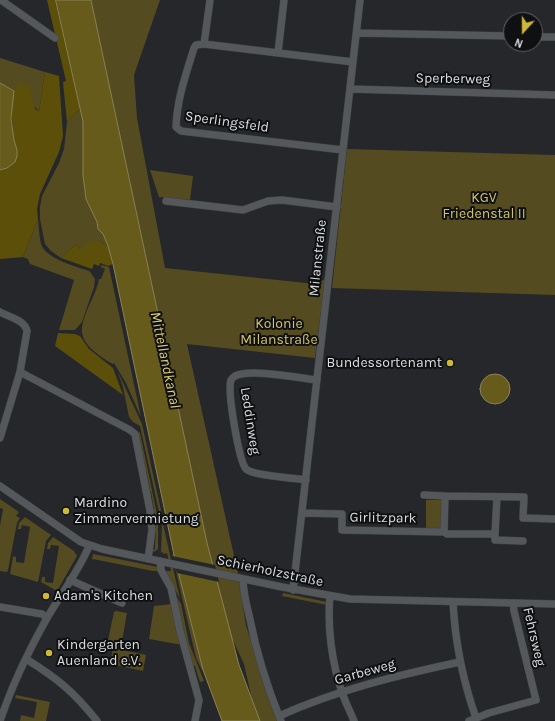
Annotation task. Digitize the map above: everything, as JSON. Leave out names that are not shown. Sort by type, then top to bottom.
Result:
[{"type":"street","points":[[1,0],[55,38]]},
{"type":"street","points":[[210,0],[204,44],[353,62]]},
{"type":"street","points":[[278,53],[284,0]]},
{"type":"street","name":"Milanstraße","points":[[293,590],[360,0]]},
{"type":"street","points":[[357,33],[503,36]]},
{"type":"street","points":[[543,36],[555,37]]},
{"type":"street","name":"Sperlingsfeld","points":[[204,44],[198,44],[194,48],[180,95],[176,127],[181,131],[343,150]]},
{"type":"street","name":"Sperberweg","points":[[350,89],[555,95]]},
{"type":"street","points":[[166,201],[243,210],[268,201],[282,200],[337,207]]},
{"type":"street","points":[[0,312],[20,322],[27,331],[20,372],[0,438]]},
{"type":"street","points":[[20,372],[135,434],[150,511],[152,530],[148,559]]},
{"type":"street","name":"Leddinweg","points":[[306,480],[255,473],[246,469],[243,463],[234,424],[230,398],[231,382],[233,378],[240,374],[259,373],[317,380]]},
{"type":"street","name":"Schierholzstraße","points":[[0,486],[73,537],[89,546],[293,590],[361,600],[555,604]]},
{"type":"street","name":"Girlitzpark","points":[[424,495],[524,497],[524,518],[555,519]]},
{"type":"street","points":[[444,496],[444,532],[447,534],[495,534]]},
{"type":"street","points":[[497,497],[495,540],[523,541]]},
{"type":"street","name":"Girlitzpark","points":[[302,513],[342,514],[342,530],[444,532]]},
{"type":"street","points":[[0,721],[2,709],[26,659],[47,618],[89,546]]},
{"type":"street","points":[[160,561],[161,570],[171,588],[180,631],[199,700],[195,721]]},
{"type":"street","points":[[243,579],[243,589],[256,645],[280,719]]},
{"type":"street","points":[[70,580],[122,603]]},
{"type":"street","points":[[330,596],[329,620],[336,668],[342,692],[354,721]]},
{"type":"street","points":[[452,602],[460,662],[469,699],[476,718]]},
{"type":"street","name":"Fehrsweg","points":[[468,721],[514,705],[536,700],[513,604]]},
{"type":"street","points":[[0,607],[42,614],[47,618]]},
{"type":"street","points":[[26,659],[62,683],[76,695],[98,721]]},
{"type":"street","name":"Garbeweg","points":[[280,719],[301,706],[342,692],[412,672],[460,662]]},
{"type":"green space","name":"Kolonie Milanstraße","points":[[91,0],[160,0],[134,75],[137,118],[165,268],[315,284],[325,279],[315,358],[187,344],[239,578],[246,626],[279,721],[260,721],[253,704],[244,664],[230,634],[207,543]]},
{"type":"green space","points":[[0,58],[45,72],[39,111],[16,90],[14,91],[0,83]]},
{"type":"green space","points":[[80,109],[83,122],[83,175],[86,199],[97,222],[98,229],[103,234],[108,246],[99,241],[80,249],[76,244],[61,258],[51,251],[45,244],[40,219],[40,207],[42,196],[59,163],[64,149],[67,122]]},
{"type":"green space","name":"KGV Friedenstal II","points":[[347,149],[555,155],[555,295],[332,288]]},
{"type":"green space","points":[[150,170],[193,176],[190,200],[159,197]]},
{"type":"green space","points":[[38,219],[40,241],[44,249],[55,258],[89,271],[95,279],[94,287],[82,322],[75,330],[59,330],[74,280],[30,264],[28,259],[23,257]]},
{"type":"green space","points":[[101,265],[109,267],[141,417],[126,383],[114,363],[113,364],[89,347],[83,337],[82,328],[84,320],[99,279],[101,279],[105,269],[101,267]]},
{"type":"green space","points":[[118,372],[142,424],[162,515],[160,526],[160,516],[140,426],[133,422],[129,417],[123,387]]},
{"type":"green space","points":[[136,431],[140,433],[158,519],[158,549],[154,552],[152,550],[155,549],[155,513],[153,512],[154,509],[151,492],[149,490],[146,470],[144,468]]},
{"type":"green space","points":[[0,499],[19,512],[16,516],[20,518],[17,523],[7,572],[0,571],[0,526],[3,509],[0,508]]},
{"type":"green space","points":[[426,500],[442,500],[442,528],[426,528]]},
{"type":"green space","points":[[25,517],[51,535],[46,541],[38,582],[10,574],[13,556],[16,557],[16,562],[24,563],[30,527],[22,525],[21,529],[18,529],[19,523]]},
{"type":"green space","points":[[163,524],[180,599],[166,571],[171,571],[167,553],[165,554],[161,552]]},
{"type":"green space","points":[[53,537],[74,551],[77,556],[57,591],[41,582],[42,577],[45,577],[45,582],[53,583],[59,546],[51,545],[50,549],[47,549],[48,543]]},
{"type":"green space","points":[[93,554],[158,567],[159,571],[92,559]]},
{"type":"green space","points":[[172,554],[174,555],[203,670],[196,658]]},
{"type":"green space","points":[[173,590],[181,604],[189,643],[204,681],[200,682],[195,666],[191,667]]},
{"type":"green space","points":[[283,593],[327,602],[327,605],[282,596]]},
{"type":"green space","points":[[172,604],[182,645],[149,639],[154,606]]},
{"type":"green space","points":[[114,612],[127,613],[121,647],[107,645]]},
{"type":"green space","points":[[113,648],[146,655],[143,671],[110,664]]},
{"type":"green space","points":[[16,695],[50,702],[46,721],[20,721],[21,715],[34,718],[37,702],[15,698]]},
{"type":"shaded area","points":[[47,0],[56,0],[80,109],[67,122],[63,82],[66,81]]},
{"type":"shaded area","points":[[45,72],[59,76],[63,136],[59,152],[40,194],[37,209],[38,219],[23,257],[0,259],[0,170],[7,168],[15,162],[17,150],[14,140],[11,109],[14,91],[20,83],[29,86],[35,109],[39,111]]},
{"type":"shaded area","points":[[92,241],[99,241],[108,246],[113,264],[108,266],[100,263],[99,266],[94,264],[92,269],[61,258],[76,244],[80,249]]},
{"type":"shaded area","points":[[58,333],[75,334],[80,336],[89,349],[113,368],[123,395],[55,346]]},
{"type":"water","name":"Mittellandkanal","points":[[56,0],[91,0],[207,543],[239,665],[260,721],[222,721],[203,670],[174,555],[113,264],[108,246],[103,234],[98,229],[97,222],[86,199],[83,175],[83,122]]},
{"type":"water","points":[[0,83],[14,91],[11,118],[17,156],[15,162],[7,168],[0,170]]},
{"type":"water","points":[[495,374],[506,378],[510,389],[506,400],[495,404],[484,400],[480,389],[484,378]]},
{"type":"pier","points":[[172,556],[215,565],[219,582],[177,573]]},
{"type":"place","name":"Bundessortenamt","points":[[450,363]]},
{"type":"place","name":"Mardino Zimmervermietung","points":[[66,511]]},
{"type":"place","name":"Adam's Kitchen","points":[[46,596]]},
{"type":"place","name":"Kindergarten Auenland e.V.","points":[[49,653]]}]
